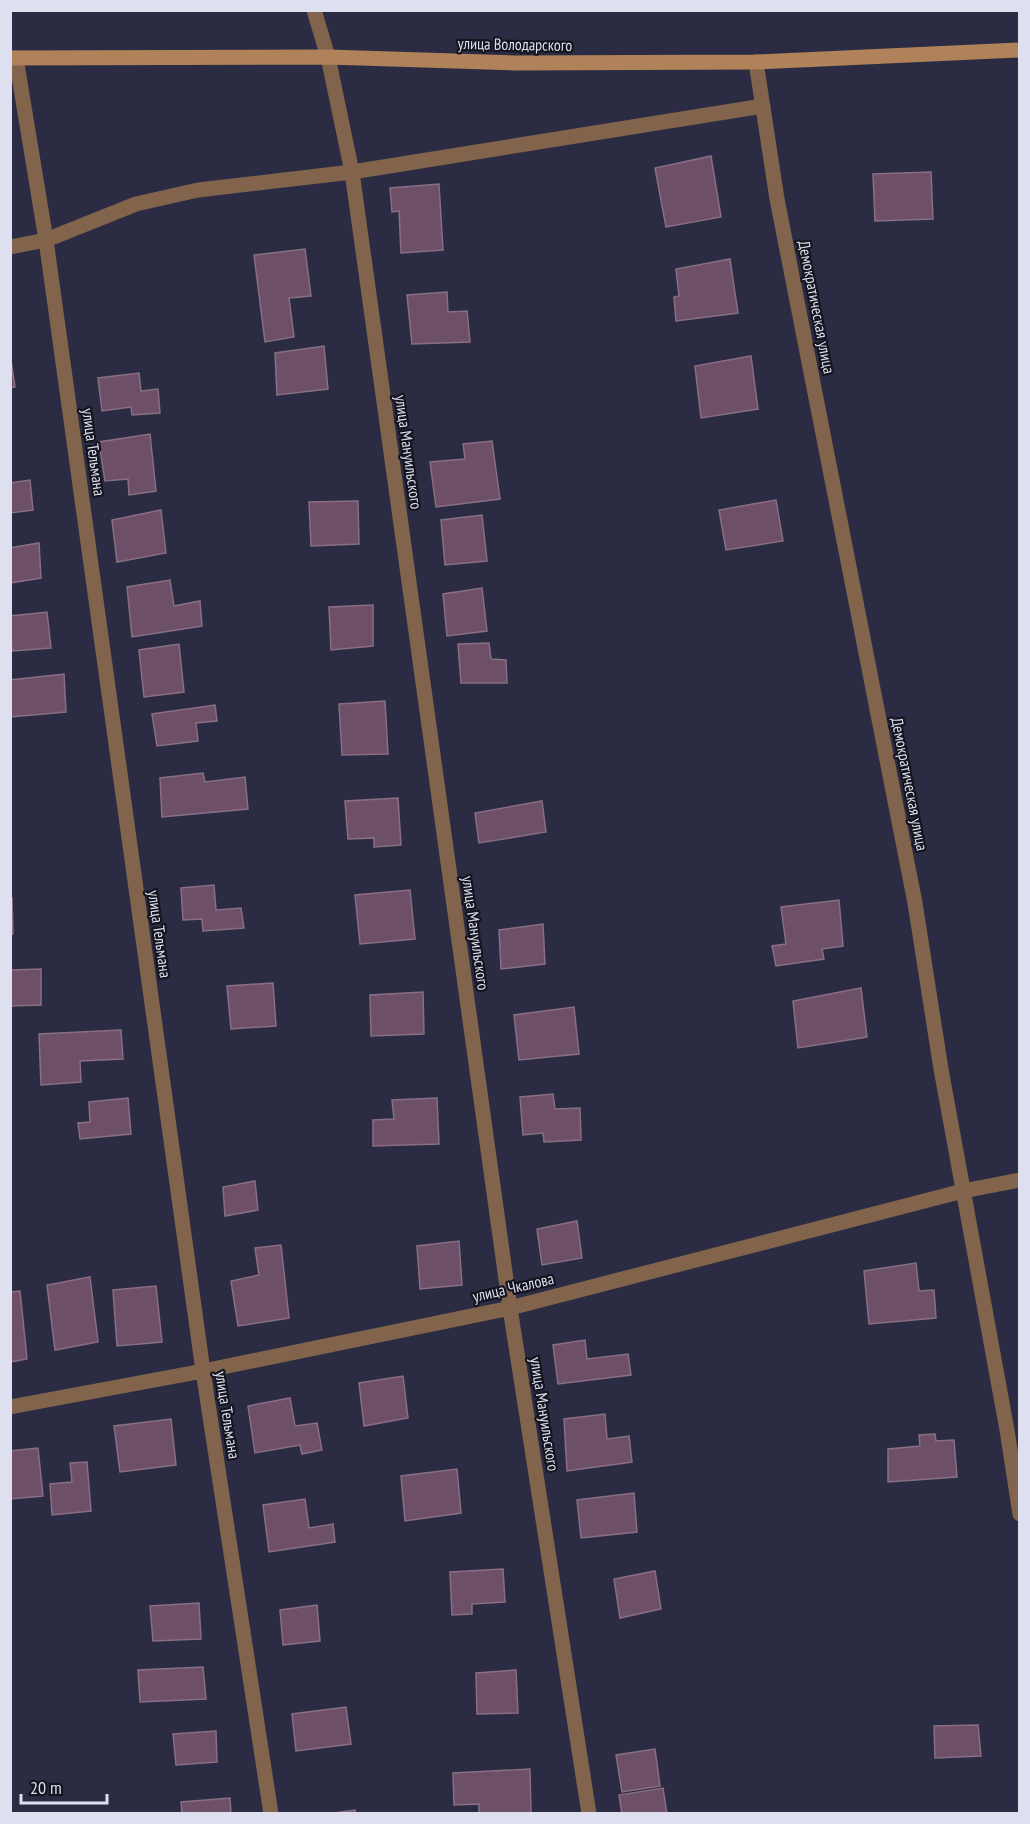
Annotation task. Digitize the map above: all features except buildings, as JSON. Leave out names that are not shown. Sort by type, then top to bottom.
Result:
[{"type":"street","name":"улица Мануильского","points":[[314,10],[328,57],[352,172],[510,1308],[590,1814]]},
{"type":"street","name":"улица Володарского","points":[[13,58],[328,57],[514,63],[756,62],[1020,50]]},
{"type":"street","name":"улица Тельмана","points":[[13,58],[46,240],[203,1371],[271,1814]]},
{"type":"street","name":"Демократическая улица","points":[[756,62],[779,210],[915,903],[941,1069],[1007,1430],[1020,1514]]},
{"type":"street","points":[[10,247],[46,240],[136,204],[198,190],[352,172],[763,106]]},
{"type":"street","name":"улица Чкалова","points":[[10,1407],[203,1371],[510,1308],[963,1191],[1020,1180]]}]
